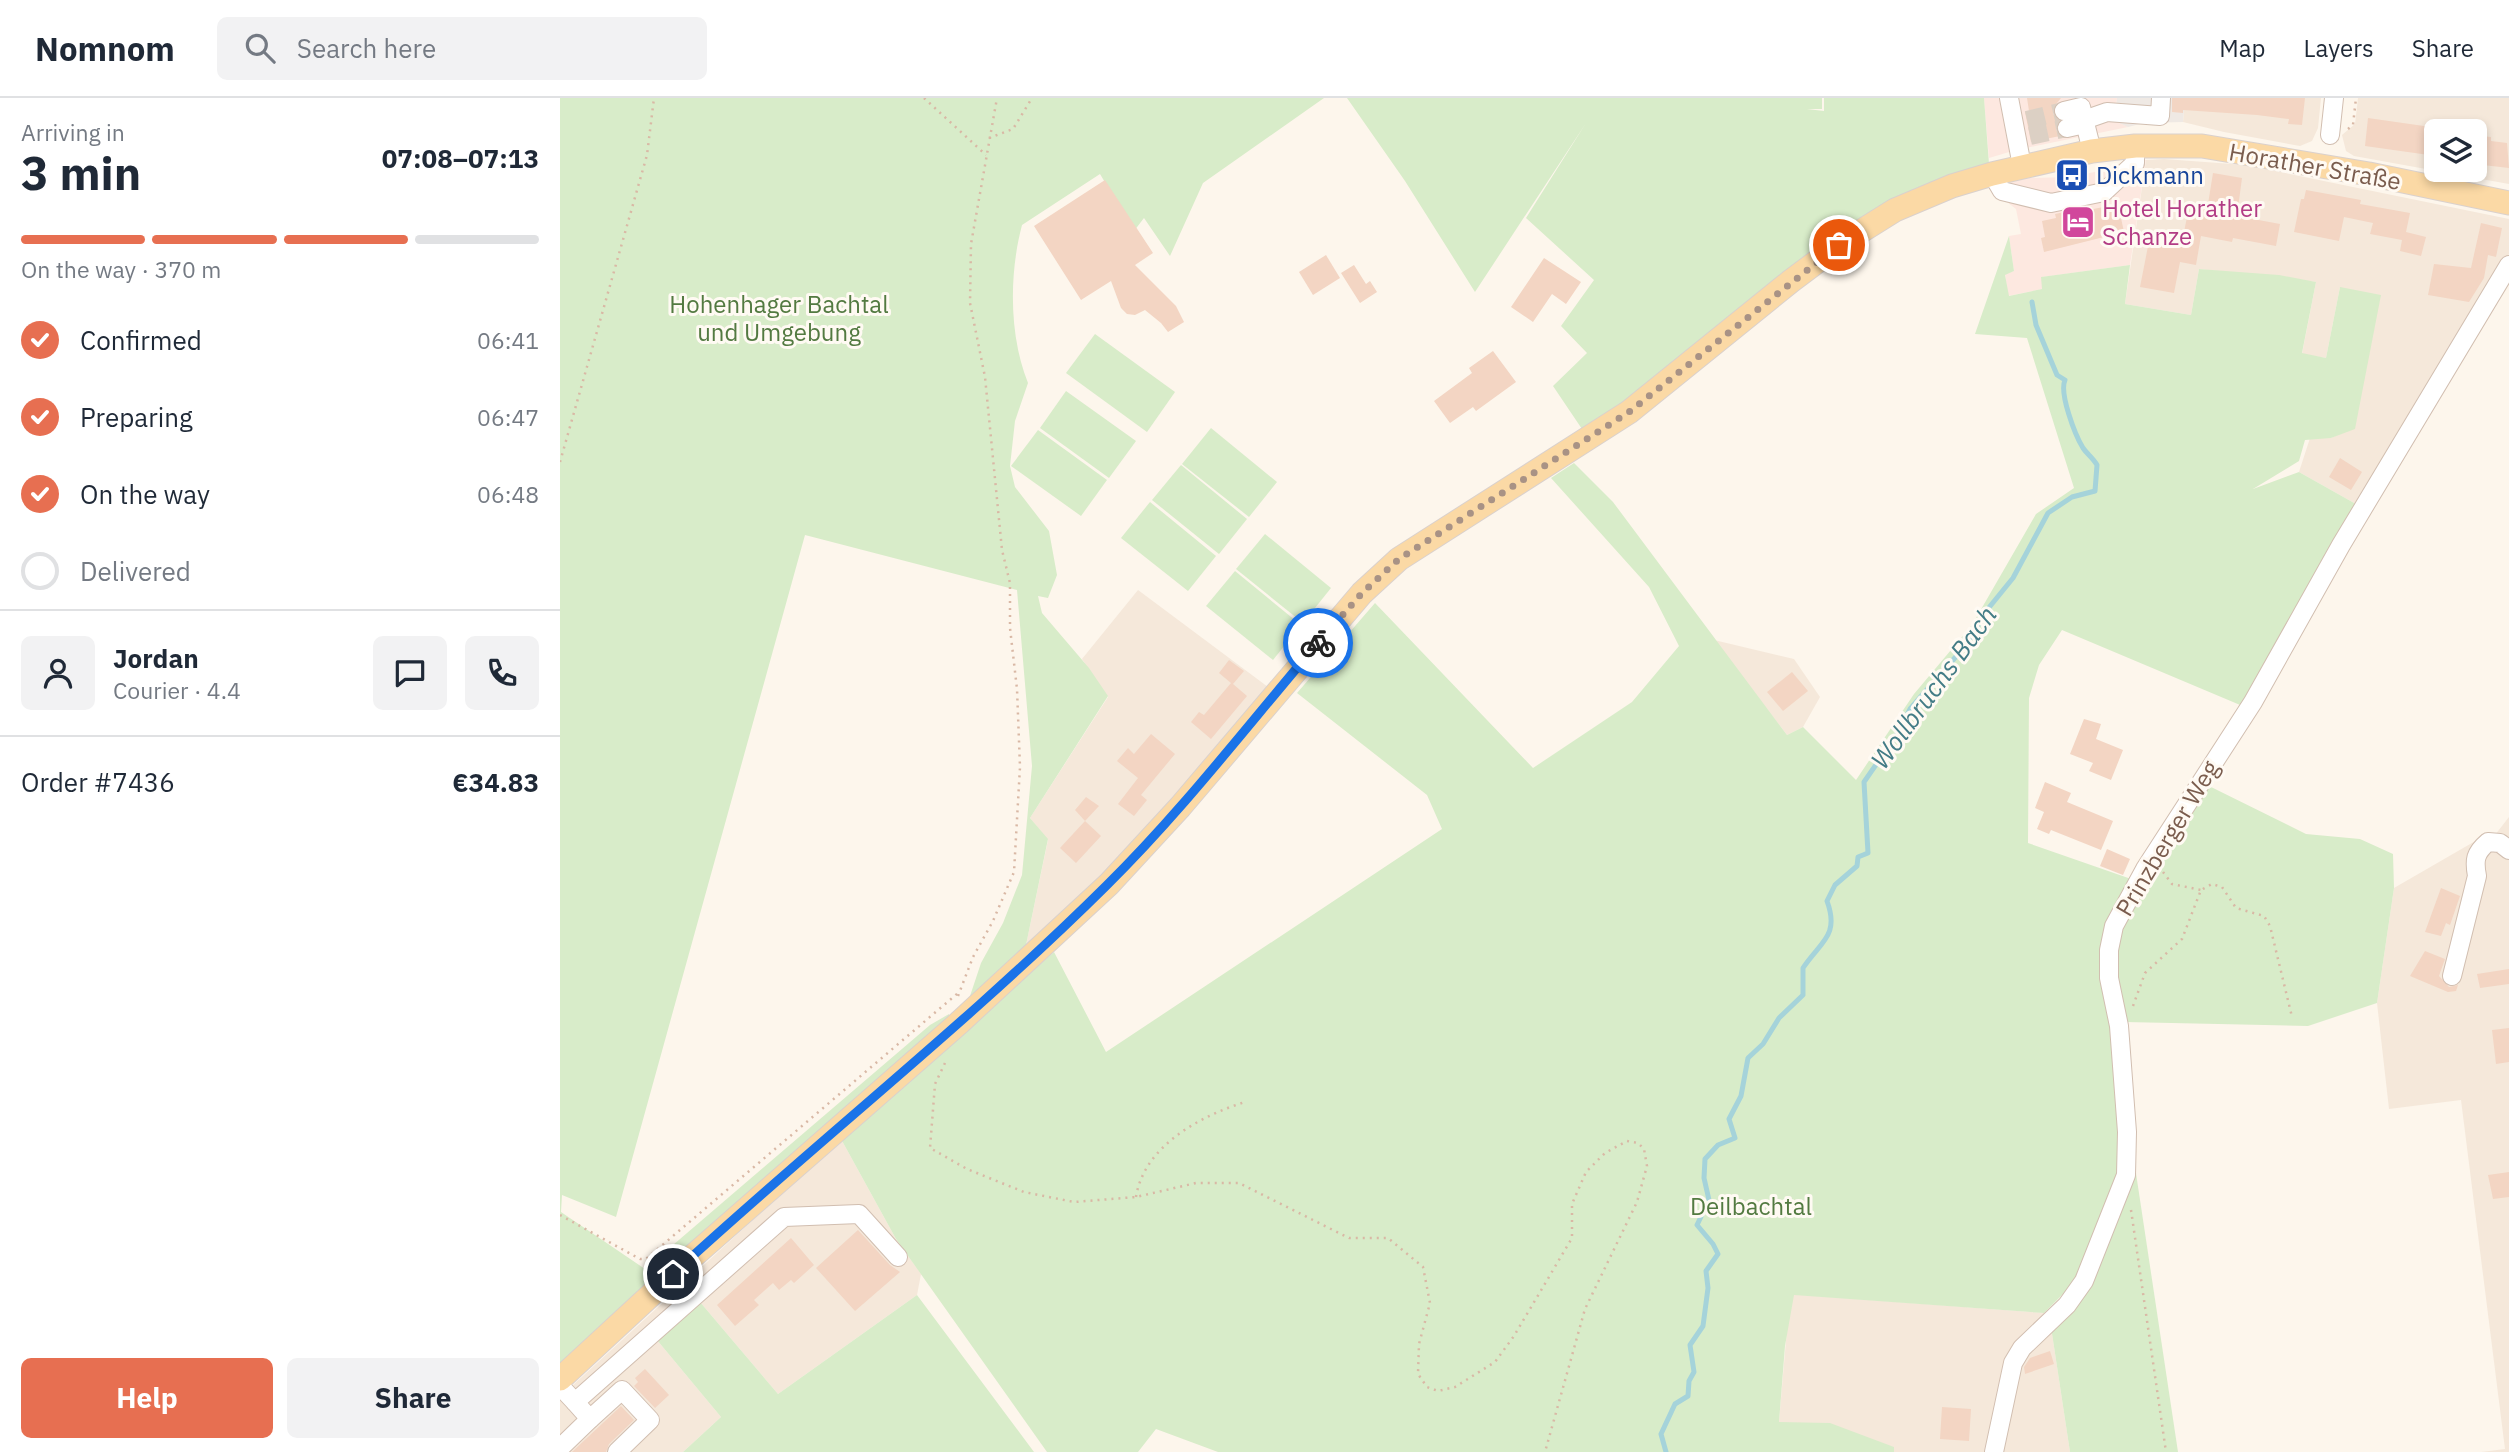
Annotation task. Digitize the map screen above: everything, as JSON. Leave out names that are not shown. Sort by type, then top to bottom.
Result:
[{"type":"main road","name":"Horather Straße","points":[[560,1379],[692,1257],[960,1022],[1109,884],[1180,807],[1362,593],[1399,559],[1629,412],[1839,245],[1895,210],[1952,186],[2022,166],[2092,151],[2136,146],[2202,146],[2369,174],[2509,203]]},
{"type":"street","points":[[2009,98],[2022,129],[2022,166]]},
{"type":"street","points":[[2092,151],[2077,115],[2107,112],[2160,116],[2161,98]]},
{"type":"street","points":[[2330,135],[2334,98]]},
{"type":"street","points":[[1992,174],[2002,191],[2051,203],[2104,192],[2135,163],[2136,146]]},
{"type":"street","name":"Prinzberger Weg","points":[[1994,1452],[2013,1363],[2022,1348],[2067,1305],[2084,1281],[2126,1175],[2127,1132],[2119,1026],[2109,978],[2109,950],[2114,926],[2152,859],[2253,702],[2341,545],[2509,265]]},
{"type":"street","points":[[2452,976],[2477,876],[2474,862],[2478,851],[2488,842],[2500,843],[2509,850]]},
{"type":"street","points":[[575,1402],[784,1217],[859,1214],[898,1257]]},
{"type":"street","points":[[560,1385],[590,1419]]},
{"type":"street","points":[[560,1448],[622,1390],[650,1420],[617,1452]]},
{"type":"path","points":[[560,462],[647,155],[654,98]]},
{"type":"path","points":[[924,98],[986,155]]},
{"type":"path","points":[[560,1215],[640,1259],[646,1259],[958,993],[1014,872],[1020,767],[1017,689],[1010,628],[1010,583],[1000,536],[985,377],[970,303],[971,244],[997,98]]},
{"type":"path","points":[[989,138],[1013,129],[1031,98]]},
{"type":"path","points":[[2152,859],[2172,884],[2201,890]]},
{"type":"path","points":[[2119,1026],[2131,1012],[2145,973],[2182,939],[2201,890],[2212,884],[2222,887],[2236,908],[2264,916],[2270,926],[2292,1017]]},
{"type":"path","points":[[958,993],[960,1022]]},
{"type":"path","points":[[949,1052],[936,1084],[930,1148],[967,1169],[1024,1192],[1074,1202],[1136,1195],[1196,1183],[1240,1183],[1349,1238],[1388,1238],[1423,1267],[1430,1303],[1419,1345],[1418,1374],[1427,1387],[1438,1391],[1455,1387],[1494,1362],[1514,1336],[1572,1238],[1572,1204],[1586,1172],[1605,1153],[1627,1141],[1638,1143],[1644,1149],[1647,1166],[1637,1202],[1585,1308],[1545,1452]]},
{"type":"path","points":[[1136,1195],[1146,1167],[1192,1124],[1216,1111],[1245,1102]]},
{"type":"path","points":[[2126,1175],[2166,1452]]},
{"type":"shaded area","points":[[1984,98],[2117,98],[2115,120],[2128,127],[1989,158]]},
{"type":"shaded area","points":[[2117,98],[2185,98],[2183,122],[2144,123],[2128,127],[2115,121]]},
{"type":"shaded area","points":[[2185,98],[2321,98],[2318,128],[2312,141],[2300,146],[2224,132],[2183,122]]},
{"type":"shaded area","points":[[2358,98],[2509,98],[2509,184],[2487,180],[2487,119],[2424,119],[2424,169],[2354,156],[2346,151],[2342,135],[2355,124]]},
{"type":"shaded area","points":[[2146,160],[2246,165],[2509,219],[2509,254],[2442,359],[2416,413],[2363,508],[2299,472],[2310,438],[2331,438],[2345,431],[2340,287],[2326,358],[2302,354],[2316,282],[2199,269],[2191,315],[2125,304]]},
{"type":"shaded area","name":"Hotel Horather Schanze","points":[[2146,160],[2130,265],[2042,277],[2042,289],[2008,296],[2005,274],[2014,271],[2009,236],[2021,234],[2016,209],[1988,187],[2030,178],[2071,177],[2125,162]]},
{"type":"shaded area","points":[[1138,590],[1268,687],[1103,878],[1026,945],[1048,840],[1030,818],[1108,697],[1082,659]]},
{"type":"shaded area","points":[[1714,640],[1794,659],[1820,697],[1803,727],[1787,735]]},
{"type":"shaded area","points":[[2509,817],[2509,1452],[2481,1452],[2505,1449],[2461,1100],[2389,1109],[2377,1003],[2394,888],[2484,836],[2495,835]]},
{"type":"shaded area","points":[[841,1139],[896,1239],[921,1274],[917,1295],[778,1394],[700,1302],[657,1340],[721,1417],[683,1452],[560,1452],[560,1397]]},
{"type":"shaded area","points":[[1790,1294],[2044,1313],[2051,1327],[2070,1452],[1894,1452],[1893,1447],[1779,1422]]},
{"type":"green space","name":"Hohenhager Bachtal und Umgebung","points":[[560,98],[1324,98],[1203,183],[1170,256],[1144,218],[1134,231],[1100,174],[1022,225],[1015,264],[1013,305],[1017,345],[1028,383],[1015,421],[1010,466],[1015,487],[1049,531],[1057,575],[1048,598],[1038,596],[1042,613],[1089,668],[1108,696],[1030,818],[1048,839],[1026,945],[968,1002],[981,963],[1003,923],[1022,875],[1032,766],[1017,590],[805,535],[616,1217],[562,1195],[561,1212],[645,1269],[930,1025],[949,1014],[949,1019],[560,1367]]},
{"type":"green space","points":[[1347,98],[1822,98],[1822,109],[1807,109],[1824,111],[1824,98],[1984,98],[1989,164],[1949,180],[1584,432],[1553,386],[1587,353],[1561,326],[1594,280],[1526,218],[1586,123],[1475,292],[1405,181]]},
{"type":"green space","name":"Deilbachtal","points":[[2009,236],[2014,271],[2005,275],[2009,296],[2042,289],[2041,277],[2130,265],[2125,304],[2191,315],[2199,269],[2279,275],[2316,282],[2302,353],[2326,358],[2340,287],[2381,295],[2355,429],[2331,438],[2305,440],[2299,461],[2253,489],[2299,472],[2363,508],[2252,710],[2062,630],[2039,665],[2029,698],[2028,843],[2134,880],[2111,925],[2121,1170],[2076,1281],[2044,1313],[1794,1295],[1785,1346],[1779,1422],[1830,1423],[1894,1447],[1894,1452],[1218,1452],[1156,1429],[1138,1452],[1047,1452],[896,1239],[841,1139],[1054,952],[1106,1052],[1442,829],[1427,795],[1297,693],[1375,603],[1533,768],[1632,702],[1679,646],[1649,587],[1551,478],[1574,463],[1613,502],[1787,735],[1803,727],[1856,780],[1914,694],[1972,625],[2036,514],[2074,488],[2027,338],[1975,334]]},
{"type":"green space","points":[[1095,334],[1175,392],[1147,432],[1066,373]]},
{"type":"green space","points":[[1066,391],[1136,441],[1109,478],[1040,428]]},
{"type":"green space","points":[[1211,428],[1277,482],[1249,517],[1182,464]]},
{"type":"green space","points":[[1038,430],[1107,480],[1081,516],[1011,466]]},
{"type":"green space","points":[[1181,465],[1247,519],[1219,554],[1152,500]]},
{"type":"green space","points":[[1150,502],[1216,556],[1188,591],[1121,538]]},
{"type":"green space","points":[[1265,534],[1331,588],[1303,623],[1236,569]]},
{"type":"green space","points":[[1235,571],[1301,625],[1273,660],[1206,606]]},
{"type":"green space","points":[[2207,785],[2306,834],[2360,839],[2393,854],[2394,888],[2377,1003],[2308,1026],[2125,1022],[2114,951],[2128,906]]},
{"type":"green space","points":[[2134,1160],[2178,1452],[2070,1452],[2051,1327]]},
{"type":"green space","points":[[917,1295],[1034,1452],[683,1452],[721,1417],[657,1340],[700,1302],[778,1394]]},
{"type":"building","points":[[2027,98],[2061,98],[2053,108],[2053,114],[2059,121],[2056,130],[2060,136],[2031,142],[2025,112],[2029,111]]},
{"type":"building","points":[[2172,98],[2305,98],[2302,125],[2288,124],[2289,119],[2257,115],[2183,110],[2183,113],[2172,112]]},
{"type":"building","points":[[2368,118],[2424,126],[2424,154],[2365,146]]},
{"type":"building","points":[[2487,137],[2491,137],[2491,141],[2507,143],[2509,168],[2487,165]]},
{"type":"building","points":[[2213,173],[2242,178],[2237,216],[2280,224],[2276,246],[2233,238],[2232,242],[2201,236],[2196,265],[2180,262],[2174,293],[2140,287],[2150,236],[2182,242],[2189,207],[2207,210]]},
{"type":"building","points":[[1105,180],[1153,253],[1135,265],[1176,306],[1184,322],[1168,332],[1145,310],[1135,315],[1127,314],[1121,308],[1111,281],[1081,300],[1034,226]]},
{"type":"building","points":[[2306,190],[2361,200],[2360,204],[2410,213],[2406,232],[2426,237],[2421,256],[2400,251],[2402,240],[2370,234],[2373,223],[2344,217],[2339,241],[2294,232],[2301,199],[2304,199]]},
{"type":"building","points":[[2113,205],[2116,219],[2121,218],[2124,232],[2044,252],[2042,221],[2056,218],[2055,214]]},
{"type":"building","points":[[2481,223],[2502,228],[2496,257],[2488,255],[2484,278],[2469,302],[2428,295],[2434,264],[2471,268]]},
{"type":"building","points":[[1326,255],[1340,278],[1313,295],[1299,272]]},
{"type":"building","points":[[1544,258],[1581,282],[1566,304],[1552,294],[1533,322],[1511,307]]},
{"type":"building","points":[[1354,265],[1366,284],[1370,281],[1377,292],[1360,303],[1341,273]]},
{"type":"building","points":[[1493,351],[1516,382],[1476,411],[1473,407],[1450,423],[1434,401],[1472,373],[1469,368]]},
{"type":"building","points":[[2340,458],[2362,472],[2351,490],[2329,477]]},
{"type":"building","points":[[1229,660],[1244,671],[1233,684],[1247,696],[1211,739],[1191,722],[1199,712],[1204,715],[1231,683],[1219,673]]},
{"type":"building","points":[[1792,672],[1808,691],[1783,711],[1767,692]]},
{"type":"building","points":[[2084,719],[2101,724],[2096,739],[2123,750],[2111,780],[2089,771],[2093,763],[2070,754]]},
{"type":"building","points":[[1151,734],[1175,754],[1141,795],[1147,800],[1134,816],[1118,804],[1138,778],[1117,761],[1128,748],[1134,754]]},
{"type":"building","points":[[2045,782],[2071,793],[2067,802],[2113,821],[2101,850],[2051,830],[2049,834],[2037,829],[2044,812],[2035,808]]},
{"type":"building","points":[[1086,797],[1099,806],[1085,821],[1075,810]]},
{"type":"building","points":[[1085,821],[1101,836],[1076,863],[1060,848]]},
{"type":"building","points":[[2107,849],[2130,859],[2123,875],[2100,866]]},
{"type":"building","points":[[2441,888],[2460,896],[2450,925],[2446,923],[2441,936],[2425,932]]},
{"type":"building","points":[[2425,951],[2445,959],[2439,976],[2449,987],[2458,985],[2456,991],[2448,992],[2410,976]]},
{"type":"building","points":[[2509,969],[2509,984],[2480,988],[2477,974]]},
{"type":"building","points":[[2509,1028],[2509,1062],[2496,1064],[2492,1030]]},
{"type":"building","points":[[2509,1172],[2509,1197],[2493,1199],[2488,1175]]},
{"type":"building","points":[[858,1230],[890,1265],[900,1272],[855,1311],[816,1268]]},
{"type":"building","points":[[791,1238],[814,1265],[794,1283],[791,1280],[779,1290],[773,1283],[754,1300],[759,1305],[735,1326],[717,1305]]},
{"type":"building","points":[[2050,1351],[2054,1364],[2025,1374],[2024,1367],[2030,1358]]},
{"type":"building","points":[[645,1369],[669,1395],[655,1408],[634,1386],[638,1382],[635,1378]]},
{"type":"building","points":[[621,1406],[634,1420],[609,1444],[606,1452],[572,1452]]},
{"type":"building","points":[[1942,1407],[1971,1409],[1969,1441],[1940,1439]]},
{"type":"waterway","name":"Wollbruchs Bach","points":[[1666,1452],[1661,1434],[1675,1404],[1688,1396],[1689,1381],[1694,1372],[1690,1345],[1703,1326],[1708,1288],[1706,1271],[1718,1254],[1697,1225],[1709,1200],[1704,1178],[1705,1159],[1718,1145],[1735,1138],[1729,1119],[1741,1096],[1748,1058],[1763,1044],[1779,1018],[1803,995],[1803,968],[1830,931],[1827,901],[1835,885],[1857,866],[1858,857],[1868,853],[1864,782],[1898,733],[1910,709],[1967,644],[1987,610],[2013,578],[2048,513],[2072,497],[2095,491],[2097,465],[2076,434],[2066,404],[2065,380],[2057,375],[2036,325],[2032,302]]},
{"type":"tunnel","points":[[2027,120],[2064,111]]},
{"type":"tunnel","points":[[2030,136],[2067,128]]},
{"type":"way so far","points":[[1318,643],[1362,593],[1399,559],[1629,412],[1839,245]]},
{"type":"place","name":"Dickmann","points":[[2072,175]]},
{"type":"place","name":"Hotel Horather Schanze","points":[[2078,222]]},
{"type":"route","points":[[673,1274],[1043,948],[1109,884],[1180,807],[1318,643]]}]
